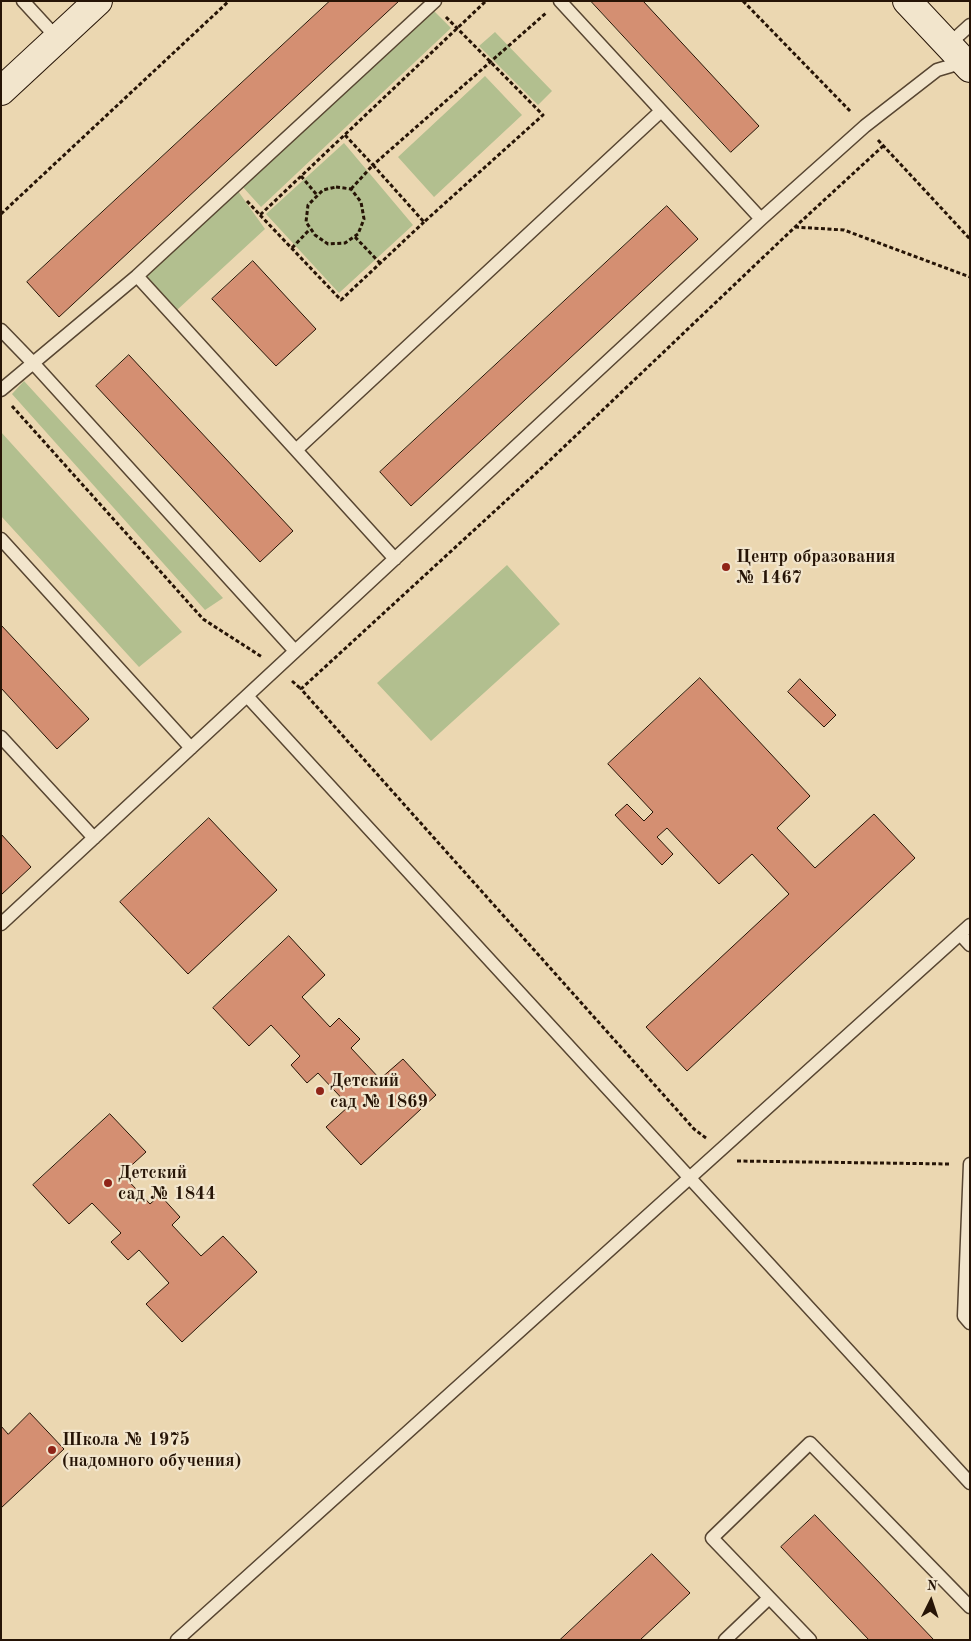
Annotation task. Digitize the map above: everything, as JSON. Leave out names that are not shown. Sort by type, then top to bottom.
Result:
[{"type":"street","points":[[1,91],[98,1]]},
{"type":"street","points":[[907,1],[961,58]]},
{"type":"lane","points":[[23,1],[58,38]]},
{"type":"lane","points":[[4,396],[34,364],[137,276],[434,2]]},
{"type":"lane","points":[[556,4],[661,111],[761,219]]},
{"type":"lane","points":[[1,924],[761,219],[865,126],[937,70],[961,58],[970,26]]},
{"type":"lane","points":[[296,450],[661,111]]},
{"type":"lane","points":[[137,276],[395,559]]},
{"type":"lane","points":[[1,330],[296,651]]},
{"type":"lane","points":[[1,539],[191,748]]},
{"type":"lane","points":[[247,696],[970,1484]]},
{"type":"lane","points":[[2,740],[94,838]]},
{"type":"lane","points":[[176,1640],[965,930],[970,945]]},
{"type":"lane","points":[[970,1164],[964,1316],[970,1323]]},
{"type":"lane","points":[[810,1640],[712,1538],[810,1443],[970,1607]]},
{"type":"lane","points":[[726,1640],[769,1598]]},
{"type":"path","points":[[1,214],[229,1]]},
{"type":"path","points":[[260,215],[486,1]]},
{"type":"path","points":[[744,1],[865,126],[970,239]]},
{"type":"path","points":[[234,186],[341,300],[543,115],[434,2]]},
{"type":"path","points":[[351,189],[373,165],[556,4]]},
{"type":"path","points":[[345,135],[424,222]]},
{"type":"path","points":[[301,689],[546,464],[883,146]]},
{"type":"path","points":[[301,176],[317,195]]},
{"type":"path","points":[[336,187],[351,189],[362,202],[364,219],[358,234],[345,243],[328,244],[315,236],[306,222],[308,205],[323,190],[336,187]]},
{"type":"path","points":[[795,227],[844,230],[970,277]]},
{"type":"path","points":[[292,248],[310,229]]},
{"type":"path","points":[[355,236],[380,264]]},
{"type":"path","points":[[4,396],[203,619],[278,668],[301,689],[694,1129],[721,1149],[733,1161],[970,1164]]},
{"type":"green space","points":[[432,9],[451,28],[261,207],[241,185]]},
{"type":"green space","points":[[495,32],[552,91],[538,105],[479,46]]},
{"type":"green space","points":[[485,76],[522,115],[434,197],[398,157]]},
{"type":"green space","points":[[344,143],[413,225],[339,293],[266,214]]},
{"type":"green space","points":[[238,191],[265,229],[177,310],[145,277]]},
{"type":"green space","points":[[24,381],[223,598],[205,610],[12,394]]},
{"type":"green space","points":[[1,432],[182,632],[139,667],[1,516]]},
{"type":"green space","points":[[507,565],[560,624],[431,741],[377,683]]},
{"type":"building","points":[[330,1],[399,1],[59,317],[27,282]]},
{"type":"building","points":[[591,1],[643,1],[759,126],[731,152]]},
{"type":"building","points":[[667,206],[698,239],[411,506],[380,472]]},
{"type":"building","points":[[253,261],[316,329],[276,366],[212,299]]},
{"type":"building","points":[[129,355],[293,531],[260,562],[96,386]]},
{"type":"building","points":[[1,625],[89,719],[57,749],[1,688]]},
{"type":"building","points":[[700,678],[810,796],[777,828],[815,868],[874,814],[915,858],[687,1071],[646,1027],[789,894],[752,854],[719,884],[667,828],[657,837],[673,854],[662,865],[615,815],[627,804],[644,821],[653,812],[608,764]]},
{"type":"building","points":[[800,679],[836,715],[824,727],[788,692]]},
{"type":"building","points":[[209,818],[277,890],[188,974],[120,902]]},
{"type":"building","points":[[1,834],[31,867],[1,895]]},
{"type":"building","points":[[289,936],[325,975],[302,997],[330,1027],[339,1018],[360,1039],[351,1048],[380,1079],[403,1059],[436,1095],[361,1165],[326,1127],[349,1106],[318,1073],[307,1083],[291,1065],[300,1056],[271,1025],[249,1046],[213,1008]]},
{"type":"building","points":[[110,1114],[146,1152],[122,1174],[150,1204],[160,1195],[180,1217],[172,1225],[201,1256],[223,1236],[257,1272],[182,1342],[146,1304],[169,1283],[139,1250],[128,1260],[111,1242],[121,1233],[92,1203],[69,1224],[33,1185]]},
{"type":"building","points":[[30,1413],[64,1449],[1,1508],[1,1426],[8,1434]]},
{"type":"building","points":[[815,1515],[934,1640],[869,1640],[781,1547]]},
{"type":"building","points":[[652,1554],[690,1593],[640,1640],[560,1640]]},
{"type":"place","name":"Центр образования № 1467","points":[[726,567]]},
{"type":"place","name":"Детский сад № 1869","points":[[320,1091]]},
{"type":"place","name":"Детский сад № 1844","points":[[108,1183]]},
{"type":"place","name":"Школа № 1975 (надомного обучения)","points":[[52,1450]]}]
